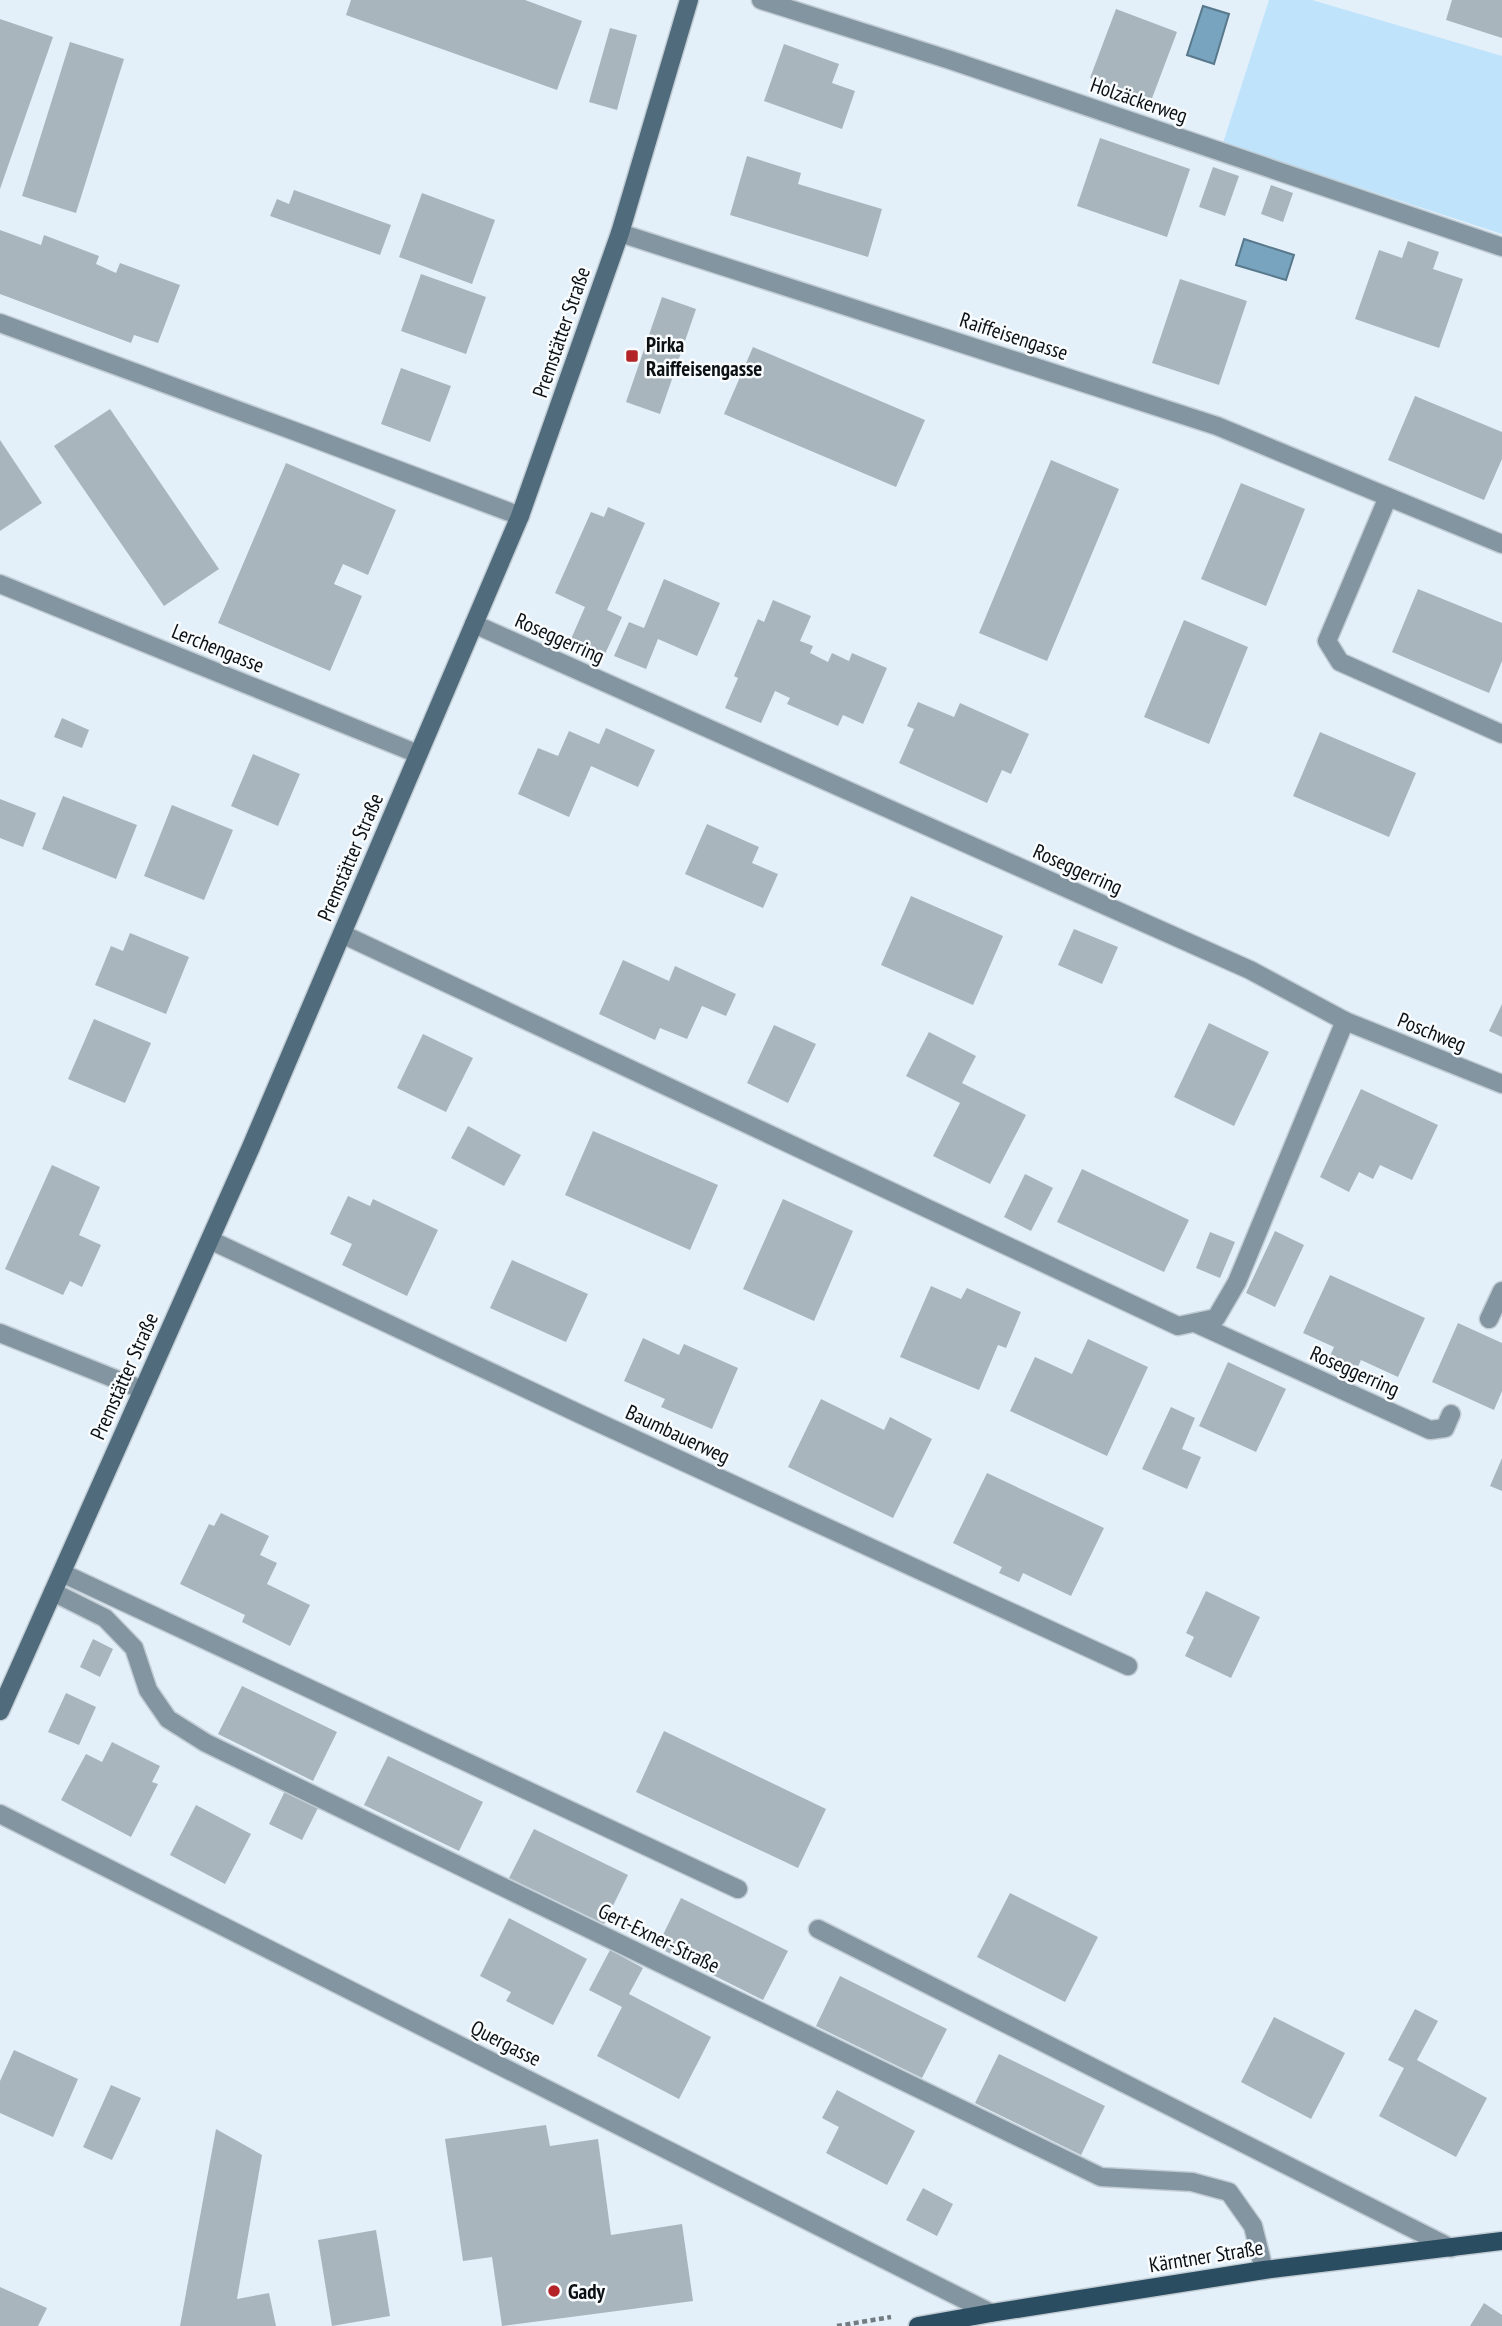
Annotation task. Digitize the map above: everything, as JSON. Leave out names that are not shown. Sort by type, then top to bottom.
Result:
[{"type":"main road","name":"Premstätter Straße","points":[[0,1711],[210,1240],[520,516],[620,233],[689,0]]},
{"type":"main road","name":"Kärntner Straße","points":[[918,2326],[991,2312],[1264,2270],[1502,2241]]},
{"type":"street","name":"Holzäckerweg","points":[[761,0],[963,64],[1502,247]]},
{"type":"street","name":"Raiffeisengasse","points":[[620,233],[1217,426],[1502,544]]},
{"type":"street","points":[[0,323],[520,516]]},
{"type":"street","points":[[1388,497],[1327,641],[1340,662],[1502,734]]},
{"type":"street","name":"Lerchengasse","points":[[0,584],[418,754]]},
{"type":"street","name":"Roseggerring","points":[[474,624],[1250,970],[1345,1021]]},
{"type":"street","name":"Roseggerring","points":[[342,934],[1178,1326],[1195,1323],[1430,1430],[1445,1428],[1451,1414]]},
{"type":"street","points":[[1195,1323],[1216,1318],[1237,1282],[1345,1021]]},
{"type":"street","name":"Poschweg","points":[[1345,1021],[1502,1084]]},
{"type":"street","name":"Baumbauerweg","points":[[210,1240],[610,1428],[1128,1666]]},
{"type":"street","points":[[1489,1319],[1502,1291]]},
{"type":"street","points":[[0,1333],[143,1390]]},
{"type":"street","points":[[62,1573],[738,1889]]},
{"type":"street","name":"Gert-Exner-Straße","points":[[53,1592],[105,1618],[134,1648],[148,1690],[168,1719],[206,1743],[1101,2177],[1192,2182],[1228,2192],[1253,2226],[1264,2270]]},
{"type":"street","name":"Quergasse","points":[[0,1814],[991,2312]]},
{"type":"street","points":[[818,1929],[1451,2248]]},
{"type":"shaded area","points":[[1269,0],[1312,0],[1502,56],[1502,234],[1223,143]]},
{"type":"shaded area","points":[[1203,6],[1229,14],[1214,64],[1187,55]]},
{"type":"shaded area","points":[[1244,239],[1294,255],[1286,280],[1236,265]]},
{"type":"building","points":[[351,0],[525,0],[582,21],[557,90],[346,15]]},
{"type":"building","points":[[1452,0],[1502,0],[1502,38],[1446,20]]},
{"type":"building","points":[[1116,9],[1177,32],[1151,101],[1090,78]]},
{"type":"building","points":[[0,19],[53,37],[0,189]]},
{"type":"building","points":[[610,28],[637,35],[617,110],[589,102]]},
{"type":"building","points":[[70,42],[124,59],[76,213],[22,196]]},
{"type":"building","points":[[784,44],[839,64],[832,83],[855,91],[842,129],[764,101]]},
{"type":"building","points":[[1100,138],[1190,169],[1167,237],[1077,206]]},
{"type":"building","points":[[747,156],[801,173],[798,184],[882,209],[868,257],[730,215]]},
{"type":"building","points":[[1213,167],[1239,176],[1225,216],[1199,207]]},
{"type":"building","points":[[1271,185],[1293,193],[1283,222],[1261,214]]},
{"type":"building","points":[[294,190],[391,225],[380,255],[270,216],[277,199],[289,204]]},
{"type":"building","points":[[422,193],[495,220],[472,284],[399,257]]},
{"type":"building","points":[[0,230],[41,245],[44,235],[99,256],[96,264],[116,273],[120,263],[180,285],[158,343],[134,335],[131,343],[0,294]]},
{"type":"building","points":[[1408,241],[1439,252],[1433,269],[1463,279],[1439,348],[1355,319],[1379,250],[1402,258]]},
{"type":"building","points":[[421,274],[486,297],[466,354],[401,331]]},
{"type":"building","points":[[1180,279],[1247,301],[1219,385],[1152,363]]},
{"type":"building","points":[[662,297],[696,309],[660,414],[626,402]]},
{"type":"building","points":[[753,347],[925,420],[896,487],[724,414]]},
{"type":"building","points":[[401,368],[451,386],[430,442],[381,424]]},
{"type":"building","points":[[1415,396],[1502,432],[1502,459],[1484,500],[1388,460]]},
{"type":"building","points":[[110,409],[219,569],[164,606],[54,446]]},
{"type":"building","points":[[0,440],[42,503],[0,531]]},
{"type":"building","points":[[1051,460],[1119,489],[1047,661],[979,633]]},
{"type":"building","points":[[286,463],[396,510],[368,575],[343,564],[334,584],[362,596],[330,671],[218,623]]},
{"type":"building","points":[[1241,483],[1305,509],[1266,606],[1201,579]]},
{"type":"building","points":[[608,507],[645,523],[607,610],[622,617],[605,654],[571,639],[585,607],[555,593],[591,512],[604,517]]},
{"type":"building","points":[[664,579],[720,603],[697,656],[658,639],[646,669],[614,656],[629,622],[644,628]]},
{"type":"building","points":[[1418,589],[1502,623],[1502,661],[1489,693],[1392,652]]},
{"type":"building","points":[[773,600],[811,616],[800,641],[813,646],[810,653],[828,662],[832,653],[849,661],[852,653],[887,668],[863,724],[843,715],[838,726],[787,704],[790,698],[775,691],[761,723],[725,708],[738,678],[734,676],[758,619],[764,622]]},
{"type":"building","points":[[1184,620],[1248,647],[1209,744],[1144,717]]},
{"type":"building","points":[[918,702],[954,717],[960,703],[1029,734],[1011,774],[1002,770],[987,803],[899,763],[914,729],[907,726]]},
{"type":"building","points":[[62,718],[89,730],[82,748],[54,737]]},
{"type":"building","points":[[606,728],[655,750],[638,787],[591,766],[569,817],[518,794],[538,748],[558,756],[569,731],[599,744]]},
{"type":"building","points":[[1320,732],[1416,773],[1389,837],[1293,796]]},
{"type":"building","points":[[253,754],[300,774],[278,826],[231,806]]},
{"type":"building","points":[[63,796],[137,825],[116,879],[42,849]]},
{"type":"building","points":[[0,799],[36,813],[23,847],[0,838]]},
{"type":"building","points":[[172,805],[233,830],[204,900],[144,876]]},
{"type":"building","points":[[707,824],[759,847],[752,863],[778,874],[763,908],[685,874]]},
{"type":"building","points":[[911,896],[1003,936],[973,1005],[881,965]]},
{"type":"building","points":[[1074,929],[1118,947],[1102,984],[1058,965]]},
{"type":"building","points":[[130,933],[189,957],[166,1014],[95,985],[111,946],[123,951]]},
{"type":"building","points":[[623,960],[669,981],[675,966],[736,994],[726,1016],[702,1006],[687,1039],[660,1028],[655,1040],[599,1014]]},
{"type":"building","points":[[1502,1004],[1502,1037],[1489,1031]]},
{"type":"building","points":[[94,1019],[151,1043],[125,1103],[68,1079]]},
{"type":"building","points":[[1209,1023],[1269,1052],[1234,1126],[1174,1097]]},
{"type":"building","points":[[774,1025],[816,1044],[788,1103],[747,1083]]},
{"type":"building","points":[[929,1032],[976,1056],[962,1083],[1026,1115],[990,1184],[933,1156],[960,1103],[906,1076]]},
{"type":"building","points":[[423,1034],[473,1058],[446,1112],[397,1088]]},
{"type":"building","points":[[1361,1089],[1438,1125],[1412,1180],[1380,1165],[1373,1179],[1359,1172],[1349,1192],[1320,1177]]},
{"type":"building","points":[[468,1126],[521,1155],[504,1186],[451,1158]]},
{"type":"building","points":[[593,1131],[718,1185],[690,1250],[565,1195]]},
{"type":"building","points":[[52,1165],[100,1187],[79,1235],[101,1245],[82,1287],[70,1281],[63,1295],[5,1269]]},
{"type":"building","points":[[1082,1169],[1189,1220],[1164,1272],[1057,1222]]},
{"type":"building","points":[[1025,1174],[1053,1188],[1031,1231],[1004,1217]]},
{"type":"building","points":[[348,1196],[370,1206],[373,1199],[438,1230],[407,1296],[342,1265],[352,1244],[330,1234]]},
{"type":"building","points":[[783,1199],[853,1231],[814,1321],[743,1289]]},
{"type":"building","points":[[1275,1231],[1304,1245],[1275,1307],[1246,1293]]},
{"type":"building","points":[[1210,1232],[1235,1242],[1220,1278],[1196,1268]]},
{"type":"building","points":[[512,1260],[588,1294],[566,1342],[490,1308]]},
{"type":"building","points":[[1330,1275],[1425,1318],[1398,1377],[1361,1360],[1354,1375],[1327,1363],[1334,1347],[1303,1333]]},
{"type":"building","points":[[931,1286],[961,1299],[967,1288],[1021,1312],[1006,1348],[998,1345],[979,1390],[900,1357]]},
{"type":"building","points":[[1458,1323],[1502,1343],[1502,1391],[1494,1410],[1432,1382]]},
{"type":"building","points":[[643,1338],[679,1355],[684,1344],[738,1368],[712,1429],[661,1407],[665,1399],[624,1381]]},
{"type":"building","points":[[1088,1339],[1148,1367],[1107,1456],[1010,1411],[1035,1357],[1072,1374]]},
{"type":"building","points":[[1228,1362],[1286,1389],[1256,1452],[1199,1426]]},
{"type":"building","points":[[821,1399],[884,1430],[890,1417],[932,1439],[893,1518],[788,1467]]},
{"type":"building","points":[[1171,1407],[1195,1418],[1182,1449],[1201,1457],[1187,1489],[1142,1469]]},
{"type":"building","points":[[1502,1458],[1502,1491],[1490,1486]]},
{"type":"building","points":[[987,1473],[1104,1528],[1071,1596],[1023,1573],[1019,1582],[999,1573],[1002,1567],[953,1543]]},
{"type":"building","points":[[221,1513],[269,1536],[260,1555],[277,1563],[267,1584],[310,1605],[290,1646],[242,1622],[245,1615],[180,1584],[209,1524],[214,1526]]},
{"type":"building","points":[[1206,1591],[1260,1617],[1231,1678],[1185,1656],[1194,1637],[1186,1633]]},
{"type":"building","points":[[93,1639],[113,1649],[100,1677],[80,1667]]},
{"type":"building","points":[[242,1686],[337,1732],[313,1781],[218,1734]]},
{"type":"building","points":[[66,1693],[96,1707],[79,1745],[48,1732]]},
{"type":"building","points":[[664,1731],[826,1809],[798,1868],[636,1792]]},
{"type":"building","points":[[112,1742],[160,1766],[152,1782],[158,1784],[131,1837],[61,1800],[86,1754],[102,1762]]},
{"type":"building","points":[[388,1756],[483,1802],[459,1851],[364,1805]]},
{"type":"building","points":[[285,1791],[319,1806],[302,1840],[269,1824]]},
{"type":"building","points":[[196,1805],[251,1834],[225,1884],[170,1855]]},
{"type":"building","points":[[534,1829],[628,1875],[604,1924],[509,1878]]},
{"type":"building","points":[[1010,1893],[1098,1937],[1065,2002],[977,1957]]},
{"type":"building","points":[[681,1898],[788,1951],[763,2000],[657,1947]]},
{"type":"building","points":[[509,1918],[587,1959],[553,2025],[506,2001],[511,1992],[480,1976]]},
{"type":"building","points":[[610,1950],[643,1968],[629,1994],[711,2037],[679,2099],[597,2056],[622,2007],[589,1990]]},
{"type":"building","points":[[840,1976],[947,2029],[922,2078],[816,2026]]},
{"type":"building","points":[[1415,2009],[1438,2021],[1417,2060],[1487,2098],[1456,2157],[1379,2116],[1404,2068],[1388,2060]]},
{"type":"building","points":[[1274,2017],[1345,2053],[1311,2119],[1241,2082]]},
{"type":"building","points":[[14,2050],[78,2079],[53,2137],[0,2113],[0,2081]]},
{"type":"building","points":[[999,2054],[1105,2106],[1081,2155],[975,2103]]},
{"type":"building","points":[[111,2085],[141,2098],[112,2160],[83,2147]]},
{"type":"building","points":[[837,2090],[915,2131],[887,2185],[826,2153],[839,2127],[822,2118]]},
{"type":"building","points":[[546,2125],[550,2146],[598,2139],[611,2235],[682,2224],[693,2301],[502,2326],[492,2257],[463,2261],[445,2139]]},
{"type":"building","points":[[216,2129],[262,2155],[237,2299],[269,2293],[276,2326],[180,2326]]},
{"type":"building","points":[[923,2188],[953,2204],[937,2236],[906,2220]]},
{"type":"building","points":[[376,2230],[390,2316],[332,2326],[318,2240]]},
{"type":"building","points":[[0,2287],[47,2308],[38,2326],[0,2326]]},
{"type":"building","points":[[1484,2303],[1502,2315],[1502,2326],[1470,2326]]},
{"type":"place","name":"Pirka Raiffeisengasse","points":[[632,356]]},
{"type":"place","name":"Gady","points":[[554,2291]]}]
